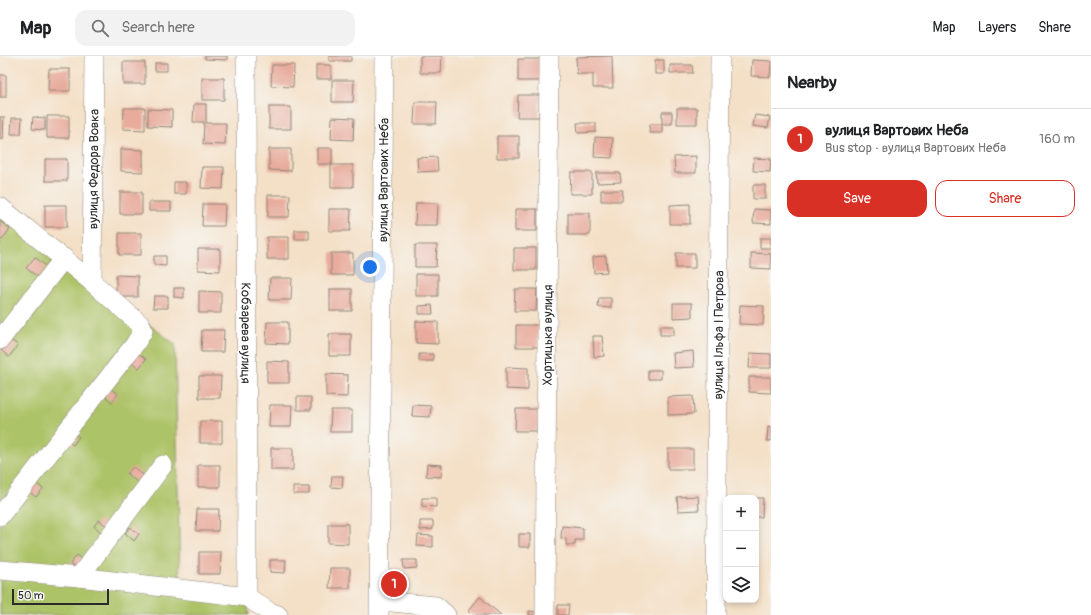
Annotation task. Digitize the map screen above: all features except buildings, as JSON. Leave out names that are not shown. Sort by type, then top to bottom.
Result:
[{"type":"street","name":"вулиця Федора Вовка","points":[[92,282],[94,56]]},
{"type":"street","name":"Кобзарева вулиця","points":[[246,56],[252,601]]},
{"type":"street","name":"вулиця Вартових Неба","points":[[377,611],[384,56]]},
{"type":"street","name":"Хортицька вулиця","points":[[545,615],[550,56]]},
{"type":"street","name":"вулиця Ільфа І Петрова","points":[[716,615],[720,56]]},
{"type":"street","points":[[0,208],[64,258],[141,325],[144,331],[0,516]]},
{"type":"street","points":[[0,340],[64,258]]},
{"type":"street","points":[[79,576],[163,466]]},
{"type":"street","points":[[0,570],[79,576],[252,601],[268,611],[278,615]]},
{"type":"street","points":[[377,611],[436,606],[446,615]]},
{"type":"green space","points":[[0,207],[92,282],[175,344],[180,584],[247,597],[249,615],[0,615]]},
{"type":"place","name":"вулиця Вартових Неба","points":[[394,584]]}]
